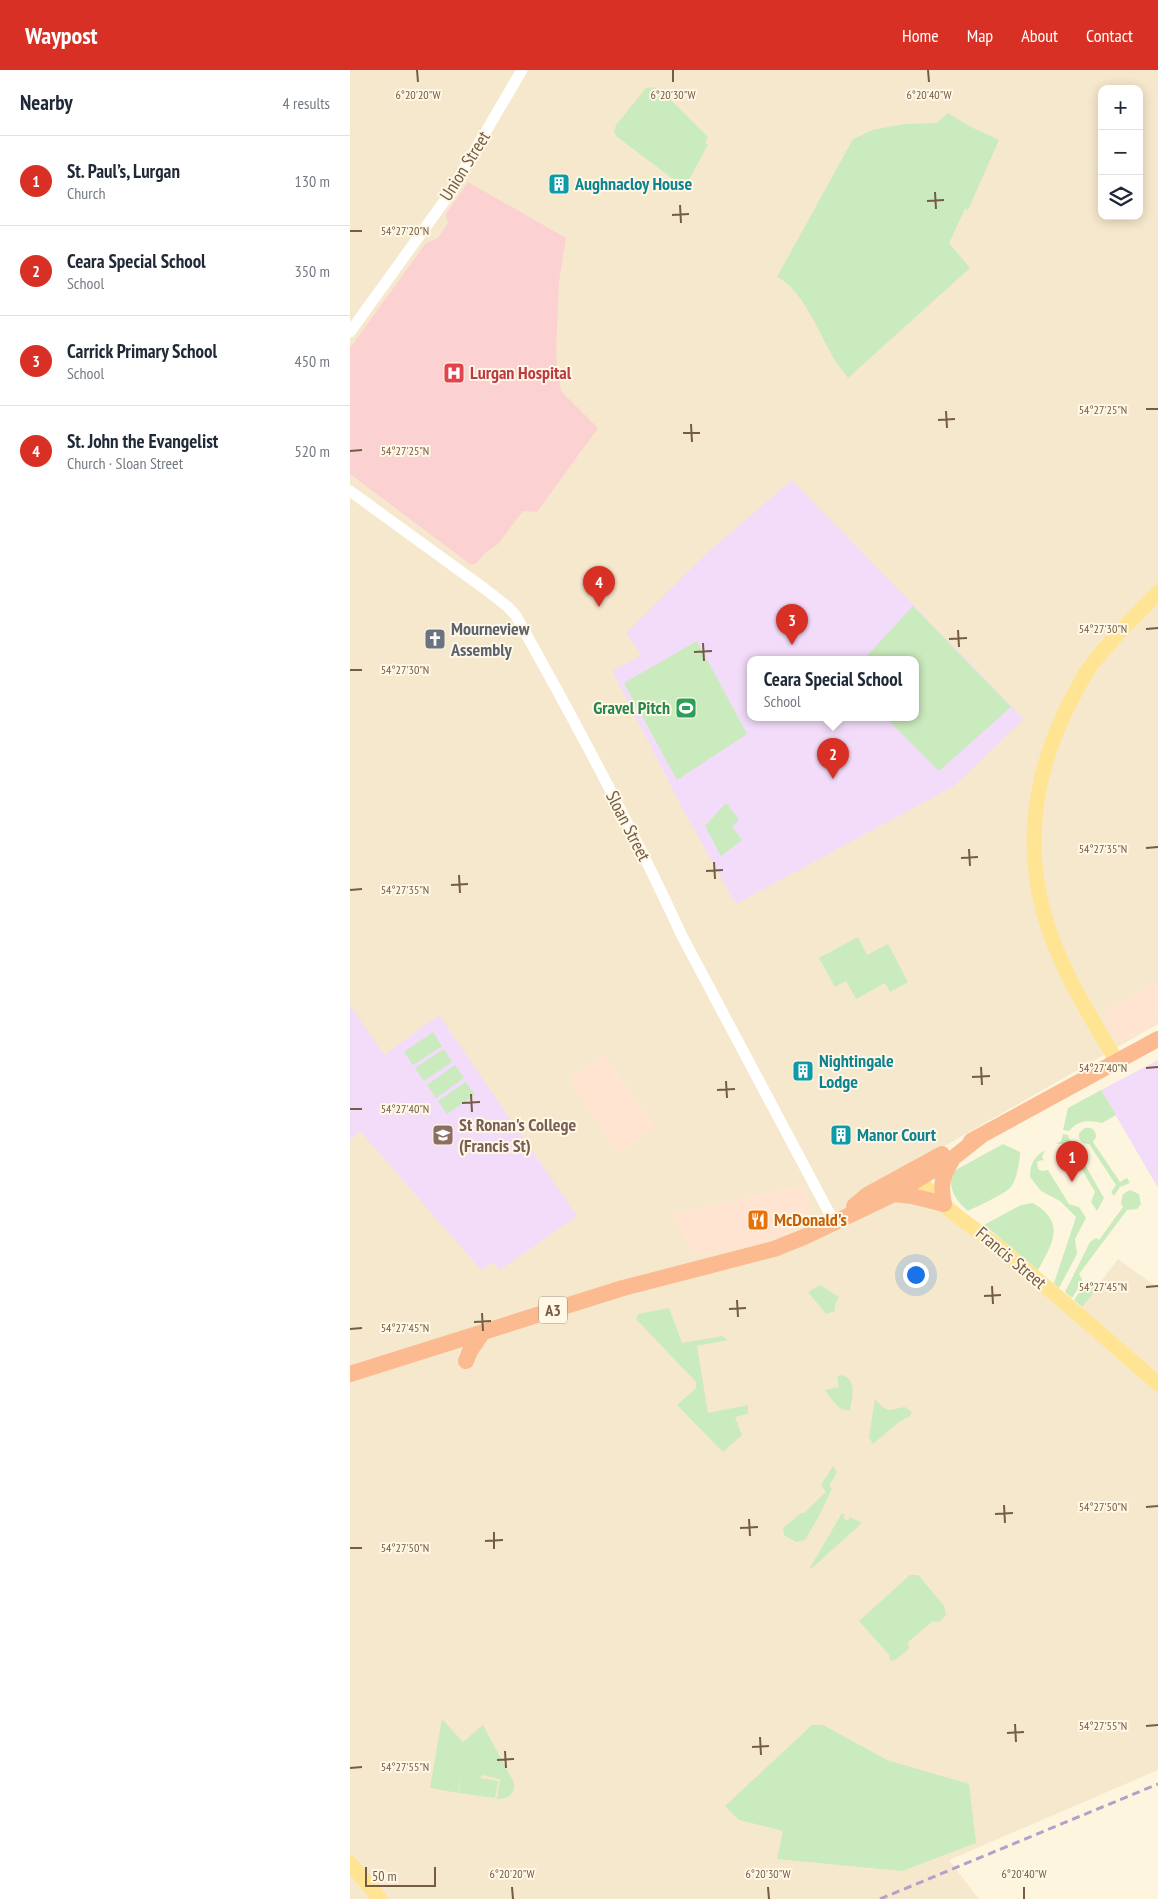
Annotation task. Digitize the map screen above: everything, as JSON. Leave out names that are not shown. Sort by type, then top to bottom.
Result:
[{"type":"highway","name":"A3","points":[[350,1374],[624,1288],[774,1248],[804,1237],[836,1220],[894,1194],[916,1174],[981,1136],[1158,1040]]},
{"type":"highway","name":"A3","points":[[836,1220],[867,1195],[953,1158],[981,1136]]},
{"type":"highway","points":[[894,1194],[912,1196],[944,1204],[941,1190],[942,1180],[953,1158]]},
{"type":"highway","points":[[466,1361],[470,1351],[483,1332]]},
{"type":"main road","points":[[1117,1062],[1071,980],[1052,938],[1037,887],[1034,844],[1035,817],[1046,757],[1058,725],[1078,685],[1099,656],[1158,592]]},
{"type":"main road","name":"Francis Street","points":[[916,1174],[944,1204],[1045,1286],[1158,1384]]},
{"type":"main road","points":[[350,1863],[380,1899]]},
{"type":"street","name":"Union Street","points":[[350,332],[452,189],[522,70]]},
{"type":"street","name":"Sloan Street","points":[[350,490],[485,589],[508,607],[516,616],[574,720],[682,936],[836,1220]]},
{"type":"shaded area","points":[[350,70],[1158,70],[1158,1024],[908,1167],[1077,1313],[1118,1259],[1158,1288],[1158,1770],[949,1860],[979,1899],[350,1899]]},
{"type":"shaded area","name":"Lurgan Hospital","points":[[468,182],[566,238],[559,282],[556,354],[561,391],[598,428],[537,512],[523,511],[498,544],[485,553],[477,563],[471,565],[350,474],[350,348],[426,243],[438,238],[448,223],[446,214]]},
{"type":"shaded area","points":[[792,480],[1024,719],[954,786],[736,904],[681,806],[612,671],[641,655],[626,633],[710,550]]},
{"type":"shaded area","points":[[1158,980],[1158,1022],[1126,1040],[1119,1039],[1104,1019],[1105,1011]]},
{"type":"shaded area","name":"St Ronan's College (Francis St)","points":[[350,1005],[384,1055],[439,1015],[577,1216],[500,1270],[493,1262],[481,1270],[360,1131],[350,1140]]},
{"type":"shaded area","points":[[604,1053],[655,1127],[618,1154],[569,1078]]},
{"type":"shaded area","points":[[1158,1060],[1158,1188],[1101,1090]]},
{"type":"shaded area","points":[[804,1185],[811,1213],[796,1231],[764,1242],[722,1252],[694,1255],[671,1214]]},
{"type":"green space","points":[[647,87],[659,88],[708,137],[705,143],[708,144],[688,182],[677,182],[616,136],[614,132],[616,125]]},
{"type":"green space","points":[[948,113],[969,126],[999,140],[968,210],[965,209],[949,243],[970,268],[848,378],[834,359],[802,301],[786,282],[777,277],[853,139],[873,130],[904,124],[937,123]]},
{"type":"green space","points":[[913,606],[1011,707],[939,771],[889,721],[919,721],[919,656],[867,656]]},
{"type":"green space","name":"Gravel Pitch","points":[[697,641],[747,734],[677,780],[624,683]]},
{"type":"green space","points":[[726,803],[739,820],[732,826],[742,840],[721,856],[705,826]]},
{"type":"green space","points":[[858,937],[867,955],[888,944],[908,982],[890,992],[885,983],[856,999],[846,981],[835,987],[819,958]]},
{"type":"green space","points":[[433,1032],[442,1046],[413,1065],[404,1052]]},
{"type":"green space","points":[[444,1049],[452,1062],[424,1081],[415,1068]]},
{"type":"green space","points":[[455,1065],[464,1078],[436,1098],[427,1085]]},
{"type":"green space","points":[[466,1082],[475,1095],[447,1114],[438,1101]]},
{"type":"green space","points":[[1101,1090],[1116,1115],[1102,1123],[1084,1122],[1072,1127],[1069,1131],[1063,1130],[1068,1108]]},
{"type":"green space","points":[[1085,1128],[1090,1128],[1094,1131],[1096,1137],[1093,1142],[1120,1182],[1127,1178],[1130,1183],[1120,1187],[1114,1196],[1111,1192],[1116,1185],[1089,1144],[1080,1140],[1079,1133]]},
{"type":"green space","points":[[1063,1134],[1068,1135],[1073,1143],[1068,1145],[1066,1149],[1063,1144],[1056,1144],[1061,1141]]},
{"type":"green space","points":[[1003,1144],[1020,1152],[1018,1170],[1013,1184],[1003,1193],[968,1211],[959,1203],[954,1194],[951,1184],[952,1172]]},
{"type":"green space","points":[[1045,1150],[1042,1157],[1044,1161],[1037,1162],[1038,1169],[1042,1171],[1048,1170],[1069,1204],[1079,1207],[1086,1218],[1075,1239],[1077,1254],[1059,1288],[1054,1283],[1076,1217],[1060,1201],[1041,1191],[1030,1177],[1033,1161]]},
{"type":"green space","points":[[1077,1151],[1104,1198],[1097,1211],[1091,1202],[1095,1192],[1073,1154]]},
{"type":"green space","points":[[1130,1190],[1139,1194],[1141,1204],[1137,1209],[1127,1210],[1079,1274],[1082,1282],[1072,1298],[1065,1292],[1090,1242],[1096,1238],[1099,1240],[1123,1207],[1121,1203],[1123,1194]]},
{"type":"green space","points":[[1033,1203],[1050,1218],[1054,1234],[1038,1270],[984,1225],[1021,1205]]},
{"type":"green space","points":[[1094,1281],[1099,1286],[1082,1307],[1074,1300],[1083,1287]]},
{"type":"green space","points":[[820,1285],[839,1297],[835,1304],[835,1311],[826,1314],[808,1292]]},
{"type":"green space","points":[[669,1308],[682,1343],[722,1336],[728,1340],[697,1346],[708,1413],[748,1405],[748,1414],[735,1417],[742,1435],[723,1452],[677,1405],[696,1388],[696,1382],[636,1319],[638,1314]]},
{"type":"green space","points":[[840,1375],[849,1379],[852,1384],[850,1410],[839,1407],[825,1390],[839,1387],[837,1377]]},
{"type":"green space","points":[[875,1399],[886,1409],[892,1410],[905,1407],[912,1412],[910,1416],[899,1422],[873,1444],[869,1437]]},
{"type":"green space","points":[[833,1466],[837,1472],[829,1486],[832,1488],[805,1540],[796,1542],[784,1535],[783,1528],[801,1513],[804,1513],[826,1492],[821,1485]]},
{"type":"green space","points":[[842,1513],[845,1515],[843,1518],[848,1521],[850,1517],[862,1523],[810,1568]]},
{"type":"green space","points":[[910,1575],[918,1575],[944,1606],[946,1615],[939,1622],[933,1621],[908,1642],[909,1649],[897,1659],[891,1661],[889,1659],[890,1656],[859,1621]]},
{"type":"green space","points":[[442,1719],[463,1742],[483,1725],[514,1783],[510,1796],[497,1799],[500,1779],[482,1775],[480,1778],[498,1781],[495,1798],[459,1793],[461,1775],[458,1793],[430,1788]]},
{"type":"green space","points":[[812,1725],[823,1725],[887,1760],[969,1784],[976,1843],[902,1871],[777,1859],[783,1831],[739,1820],[725,1806]]},
{"type":"railway","points":[[880,1899],[1158,1784]]},
{"type":"place","name":"Aughnacloy House","points":[[559,184]]},
{"type":"place","name":"Lurgan Hospital","points":[[454,373]]},
{"type":"place","name":"St. John the Evangelist","points":[[599,607]]},
{"type":"place","name":"Mourneview Assembly","points":[[435,639]]},
{"type":"place","name":"Carrick Primary School","points":[[792,645]]},
{"type":"place","name":"Gravel Pitch","points":[[686,708]]},
{"type":"place","name":"Ceara Special School","points":[[833,779]]},
{"type":"place","name":"Nightingale Lodge","points":[[803,1071]]},
{"type":"place","name":"St Ronan's College (Francis St)","points":[[443,1135]]},
{"type":"place","name":"Manor Court","points":[[841,1135]]},
{"type":"place","name":"St. Paul’s, Lurgan","points":[[1072,1182]]},
{"type":"place","name":"McDonald's","points":[[758,1220]]}]
